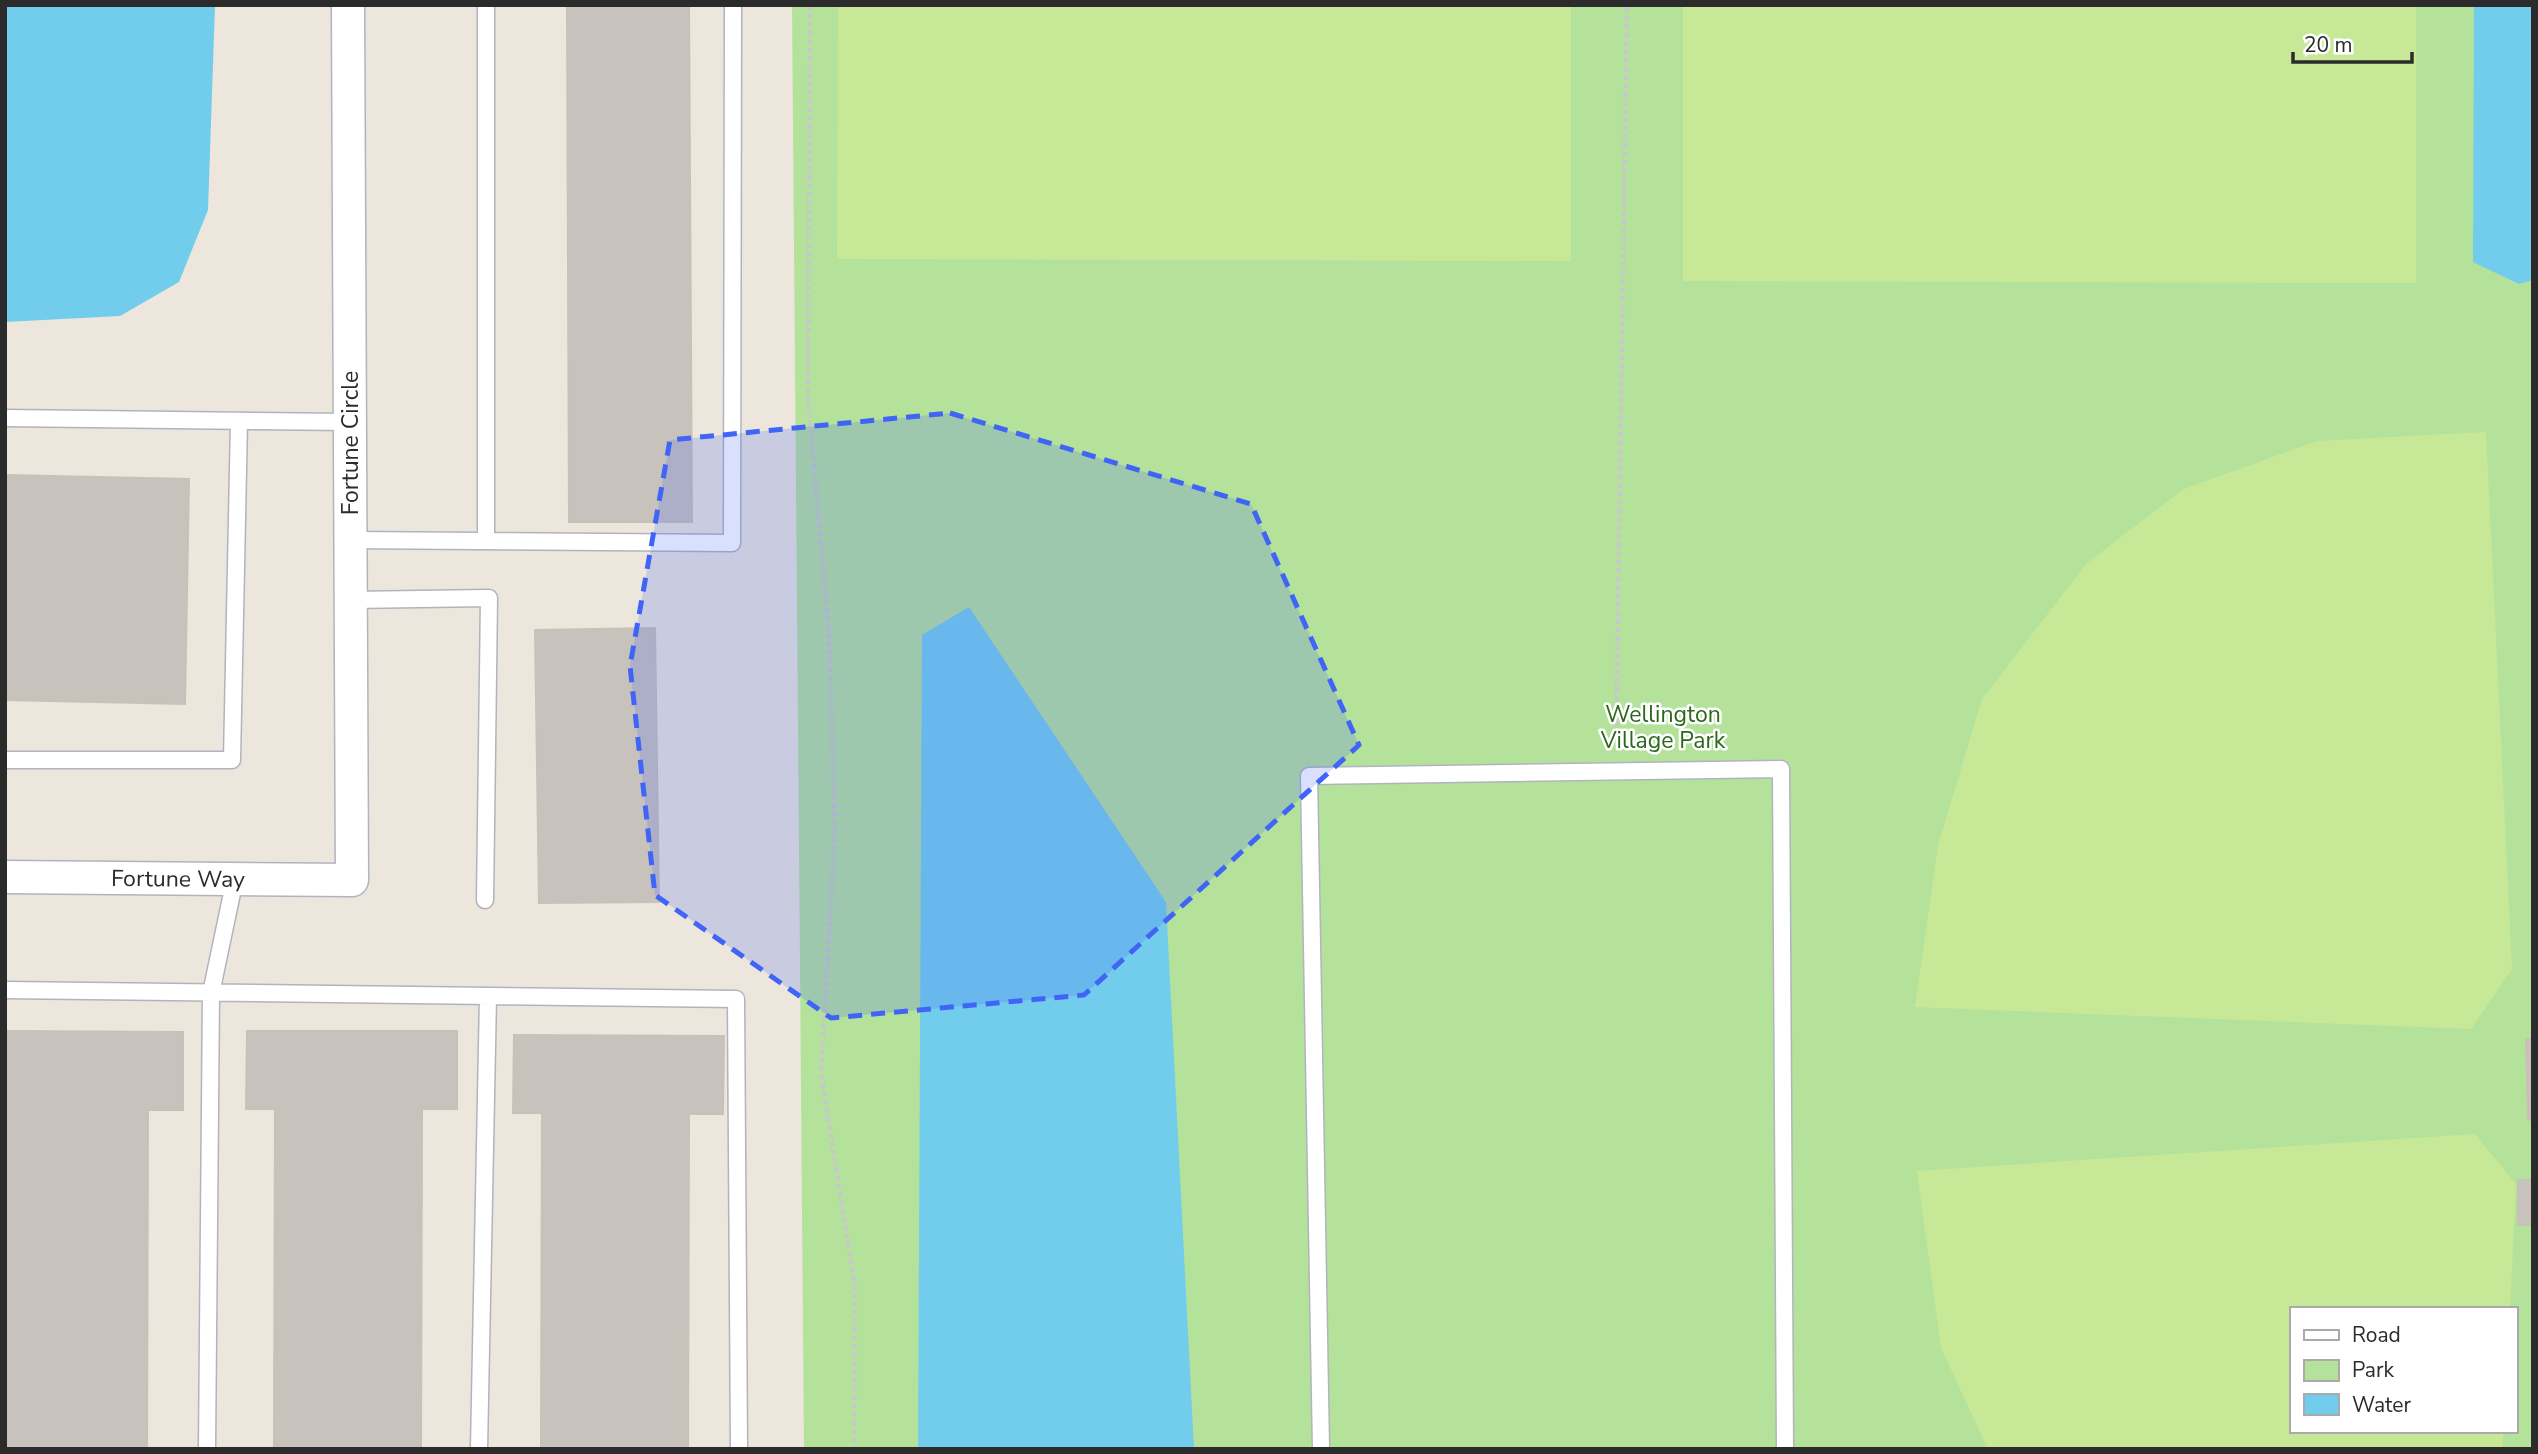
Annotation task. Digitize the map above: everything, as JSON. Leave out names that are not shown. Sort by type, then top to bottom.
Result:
[{"type":"street","name":"Fortune Circle","points":[[348,5],[352,880]]},
{"type":"street","name":"Fortune Way","points":[[5,877],[352,880]]},
{"type":"lane","points":[[486,5],[486,541]]},
{"type":"lane","points":[[350,540],[732,543],[733,5]]},
{"type":"lane","points":[[5,418],[349,422]]},
{"type":"lane","points":[[5,760],[232,760],[239,421]]},
{"type":"lane","points":[[350,600],[489,598],[485,900]]},
{"type":"lane","points":[[1321,1449],[1309,776],[1781,769],[1785,1449]]},
{"type":"lane","points":[[207,1449],[211,993],[235,878]]},
{"type":"lane","points":[[5,990],[736,999],[738,1449]]},
{"type":"lane","points":[[479,1449],[488,996]]},
{"type":"path","points":[[810,5],[808,399],[829,635],[835,827],[821,1073],[855,1288],[854,1449]]},
{"type":"path","points":[[1616,772],[1627,5]]},
{"type":"highlighted area","points":[[950,413],[1251,504],[1359,745],[1084,995],[831,1018],[655,895],[630,666],[670,440]]},
{"type":"green space","name":"Wellington Village Park","points":[[792,5],[2533,5],[2533,1449],[804,1449]]},
{"type":"green space","points":[[838,5],[1571,5],[1571,261],[837,259]]},
{"type":"green space","points":[[1683,5],[2416,5],[2416,283],[1683,281]]},
{"type":"green space","points":[[2486,432],[2512,969],[2471,1029],[1915,1007],[1938,846],[1982,699],[2087,563],[2184,489],[2317,441]]},
{"type":"green space","points":[[2475,1134],[2516,1184],[2510,1307],[2290,1307],[2290,1433],[2503,1433],[2502,1449],[1988,1449],[1941,1348],[1917,1171]]},
{"type":"water","points":[[5,5],[215,5],[208,210],[179,282],[120,316],[5,322]]},
{"type":"water","points":[[2474,5],[2533,5],[2533,280],[2519,284],[2473,262]]},
{"type":"water","points":[[969,607],[1166,902],[1194,1449],[918,1449],[922,635]]},
{"type":"building","points":[[567,5],[689,5],[692,522],[569,522]]},
{"type":"building","points":[[5,475],[189,479],[185,704],[5,700]]},
{"type":"building","points":[[655,628],[659,902],[539,903],[535,630]]},
{"type":"building","points":[[5,1031],[183,1032],[183,1110],[148,1110],[147,1449],[5,1449]]},
{"type":"building","points":[[247,1031],[457,1031],[457,1109],[422,1109],[421,1449],[274,1449],[275,1109],[246,1109]]},
{"type":"building","points":[[514,1035],[724,1036],[723,1114],[689,1114],[688,1449],[541,1449],[542,1113],[513,1113]]},
{"type":"building","points":[[2533,1038],[2533,1119],[2528,1120],[2526,1039]]},
{"type":"building","points":[[2518,1180],[2533,1180],[2533,1225],[2518,1225]]}]
